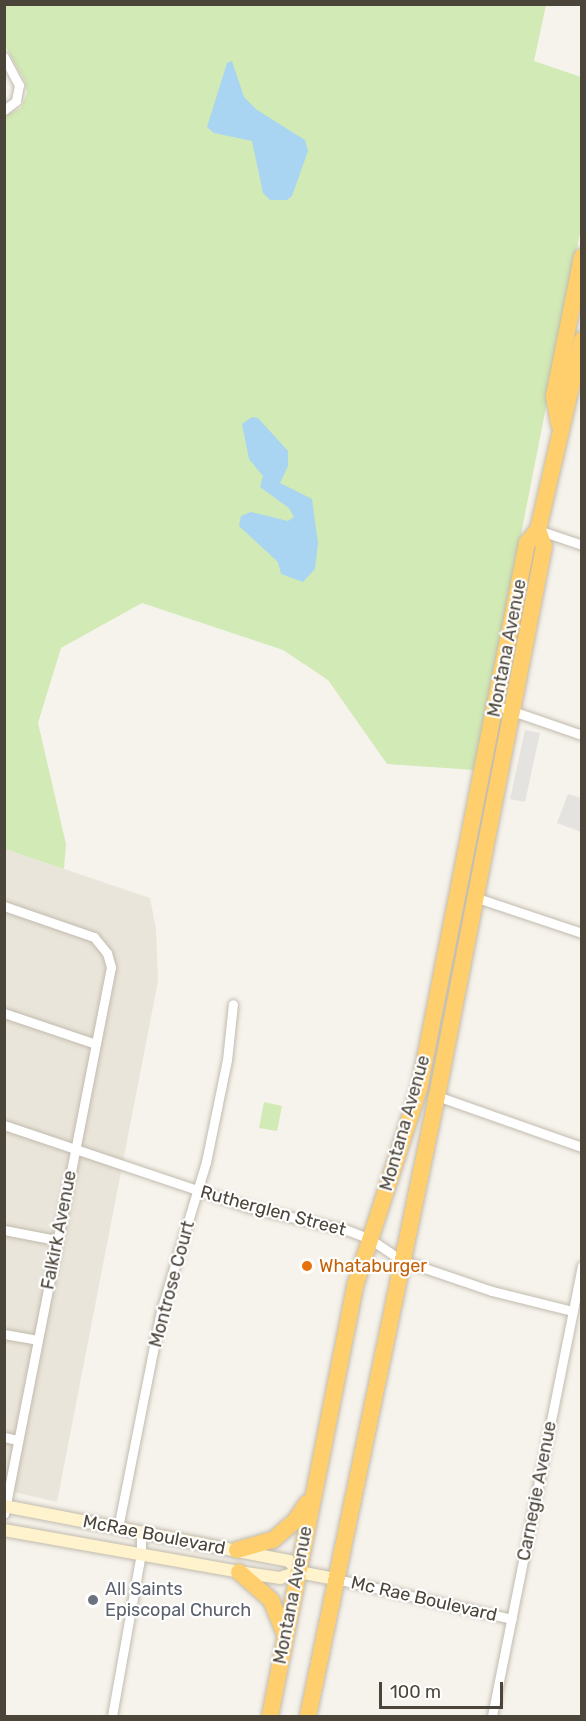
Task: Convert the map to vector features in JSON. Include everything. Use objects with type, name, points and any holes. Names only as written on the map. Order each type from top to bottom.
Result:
[{"type":"highway","name":"Montana Avenue","points":[[559,420],[554,396],[582,257]]},
{"type":"highway","points":[[559,420],[579,323],[582,297]]},
{"type":"highway","name":"Montana Avenue","points":[[270,1716],[299,1572],[311,1494],[354,1291],[418,1089],[527,543],[538,530],[559,420],[582,340]]},
{"type":"highway","name":"Montana Avenue","points":[[308,1716],[401,1260],[437,1096],[544,546],[538,530]]},
{"type":"highway","points":[[237,1550],[263,1546],[284,1533],[311,1494]]},
{"type":"highway","points":[[240,1572],[271,1600],[286,1636]]},
{"type":"main road","name":"McRae Boulevard","points":[[5,1509],[289,1561],[299,1572]]},
{"type":"main road","name":"McRae Boulevard","points":[[4,1530],[280,1578],[299,1572],[336,1579]]},
{"type":"street","points":[[4,57],[19,85],[16,100],[4,110]]},
{"type":"street","points":[[538,530],[582,545]]},
{"type":"street","points":[[495,705],[582,735]]},
{"type":"street","points":[[474,897],[582,933]]},
{"type":"street","name":"Falkirk Avenue","points":[[4,906],[86,934],[104,948],[111,967],[5,1509]]},
{"type":"street","name":"Montrose Court","points":[[118,1528],[161,1311],[199,1191],[227,1060],[233,1004]]},
{"type":"street","points":[[4,1013],[96,1044]]},
{"type":"street","points":[[437,1096],[582,1147]]},
{"type":"street","name":"Rutherglen Street","points":[[4,1125],[248,1207],[324,1222],[370,1239],[401,1260],[492,1291],[573,1311]]},
{"type":"street","points":[[4,1230],[56,1240]]},
{"type":"street","name":"Carnegie Avenue","points":[[492,1716],[582,1266]]},
{"type":"street","points":[[4,1334],[37,1340]]},
{"type":"street","points":[[4,1437],[17,1440]]},
{"type":"street","points":[[112,1716],[141,1554],[141,1534]]},
{"type":"street","name":"Mc Rae Boulevard","points":[[336,1579],[512,1619]]},
{"type":"shaded area","points":[[525,730],[540,733],[525,802],[510,799]]},
{"type":"shaded area","points":[[568,794],[581,798],[581,832],[557,823]]},
{"type":"shaded area","points":[[5,849],[150,898],[156,929],[158,981],[57,1502],[5,1490]]},
{"type":"green space","points":[[5,5],[546,5],[534,61],[581,77],[581,228],[475,770],[387,764],[328,680],[283,650],[142,603],[61,648],[38,723],[66,844],[64,869],[5,849],[4,116],[21,108],[27,93],[25,81],[5,46]]},
{"type":"green space","points":[[264,1102],[282,1106],[277,1131],[259,1128]]},
{"type":"water","points":[[232,61],[244,97],[257,110],[305,140],[308,151],[292,196],[287,200],[270,200],[263,193],[252,141],[214,133],[207,127],[227,63]]},
{"type":"water","points":[[252,417],[258,418],[288,451],[288,466],[280,483],[312,499],[318,543],[315,569],[303,582],[281,574],[278,562],[239,526],[241,516],[251,512],[288,521],[294,517],[289,508],[260,487],[263,476],[249,459],[242,424]]},
{"type":"place","name":"Whataburger","points":[[307,1266]]},
{"type":"place","name":"All Saints Episcopal Church","points":[[93,1600]]}]
